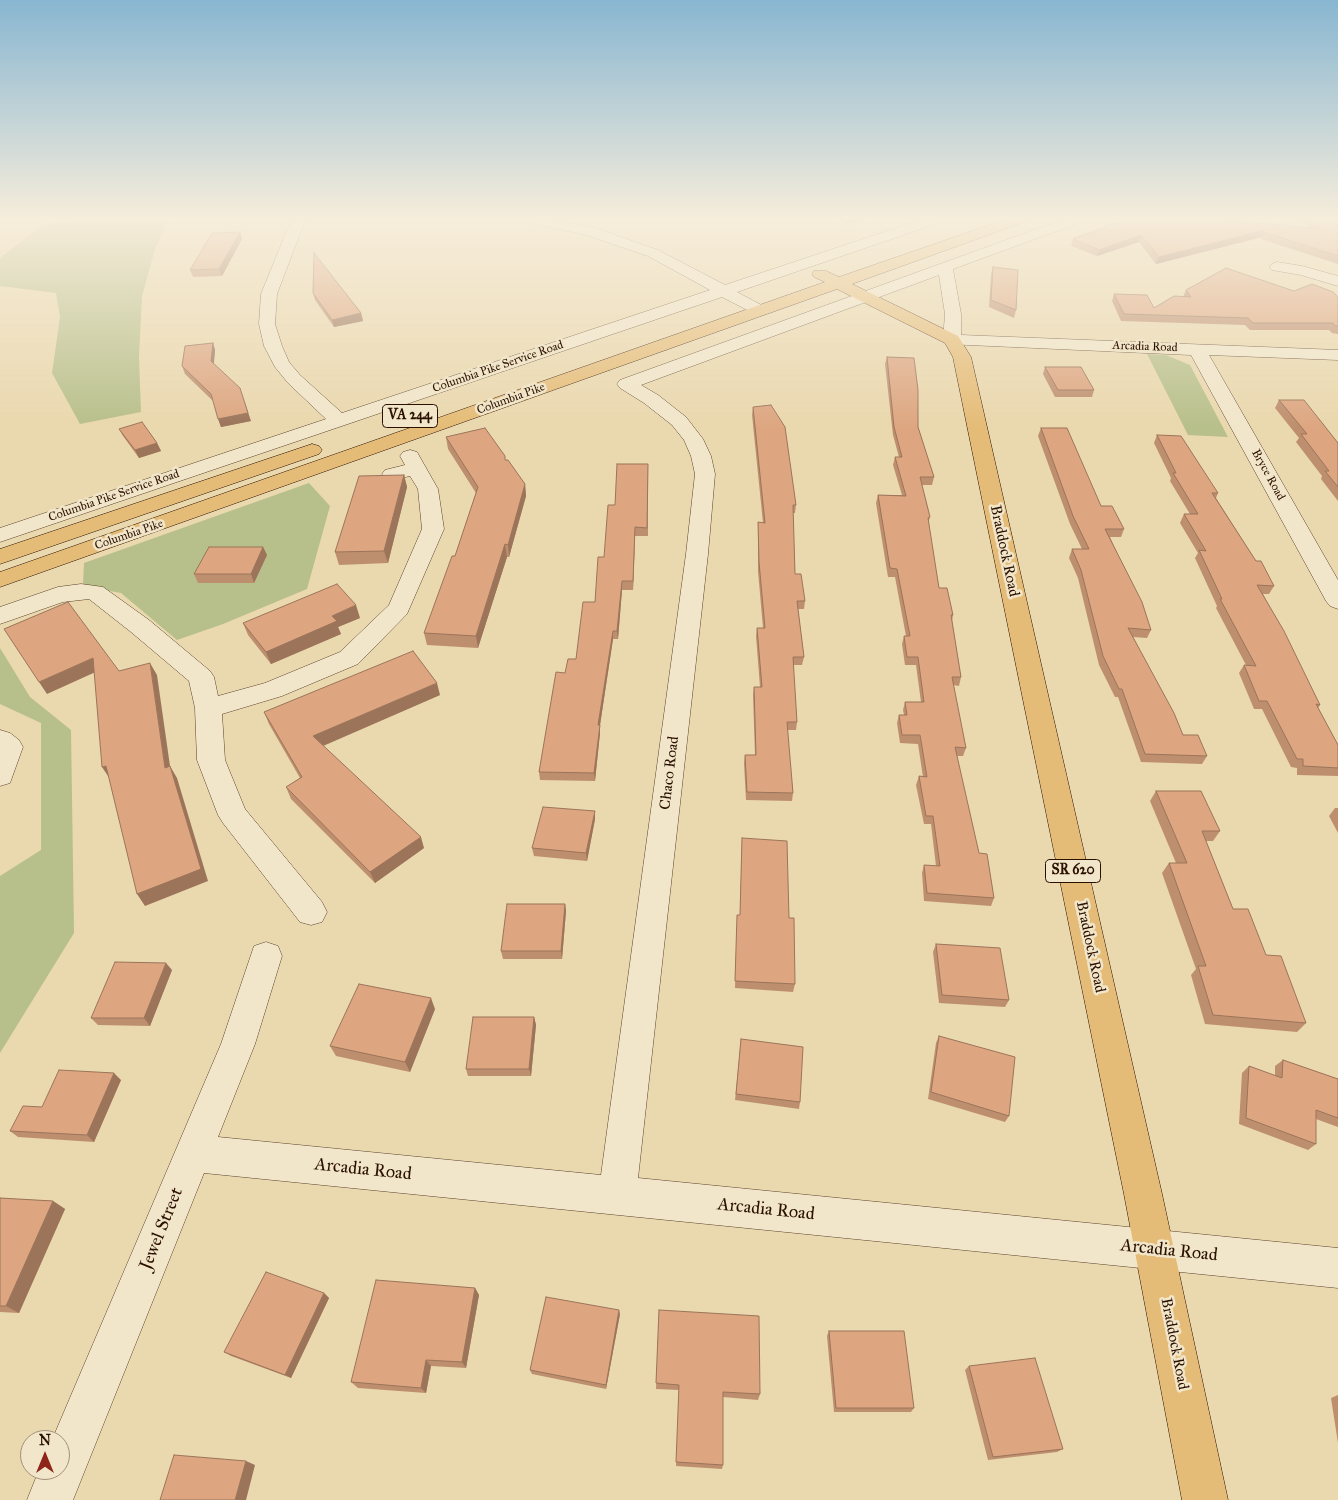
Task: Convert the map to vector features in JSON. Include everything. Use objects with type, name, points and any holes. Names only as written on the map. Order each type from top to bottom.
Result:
[{"type":"main road","name":"Columbia Pike","points":[[0,580],[801,288]]},
{"type":"main road","points":[[850,288],[952,340]]},
{"type":"main road","name":"Columbia Pike","points":[[367,431],[751,306]]},
{"type":"main road","name":"Braddock Road","points":[[952,340],[962,356],[1155,1249],[1205,1500]]},
{"type":"main road","name":"Columbia Pike","points":[[0,557],[329,444]]},
{"type":"street","points":[[271,288],[267,307],[267,324],[273,346],[281,363],[294,379],[338,420]]},
{"type":"street","points":[[720,288],[751,306]]},
{"type":"street","name":"Columbia Pike Service Road","points":[[0,535],[730,288]]},
{"type":"street","points":[[866,296],[888,288]]},
{"type":"street","name":"Braddock Road","points":[[949,288],[953,314],[952,340]]},
{"type":"street","name":"Chaco Road","points":[[617,1196],[697,554],[705,474],[701,456],[692,439],[679,422],[651,398],[626,384],[866,296]]},
{"type":"street","name":"Arcadia Road","points":[[952,340],[1338,354]]},
{"type":"street","name":"Bryce Road","points":[[1197,348],[1338,601]]},
{"type":"street","points":[[208,708],[273,690],[349,658],[399,609],[433,529],[428,489],[413,462],[392,474]]},
{"type":"street","points":[[0,616],[58,595],[81,591],[95,592],[140,626],[201,677],[208,708],[211,760],[233,816],[311,912]]},
{"type":"street","points":[[0,740],[9,746],[0,775]]},
{"type":"street","name":"Jewel Street","points":[[50,1500],[238,1044],[266,956]]},
{"type":"street","name":"Arcadia Road","points":[[193,1154],[1338,1268]]},
{"type":"green space","points":[[16,288],[144,288],[142,296],[139,357],[141,412],[80,424],[52,373],[60,317],[56,293]]},
{"type":"green space","points":[[1147,354],[1166,355],[1190,365],[1228,437],[1188,435]]},
{"type":"green space","points":[[309,483],[330,506],[307,589],[223,624],[177,640],[121,593],[83,586],[84,563]]},
{"type":"green space","points":[[0,648],[30,697],[71,730],[74,933],[0,1053],[0,876],[41,850],[41,723],[0,704]]},
{"type":"building","points":[[313,288],[341,288],[361,313],[332,320],[313,293]]},
{"type":"building","points":[[992,288],[1017,288],[1016,310],[991,300]]},
{"type":"building","points":[[1190,288],[1285,288],[1294,291],[1302,288],[1322,288],[1333,292],[1338,297],[1338,326],[1335,326],[1333,323],[1253,323],[1248,318],[1124,314],[1114,294],[1147,295],[1154,308],[1174,296],[1191,297],[1186,290]]},
{"type":"building","points":[[213,343],[211,361],[240,388],[248,413],[218,419],[211,394],[182,366],[185,346]]},
{"type":"building","points":[[887,357],[914,358],[918,390],[918,427],[934,477],[920,477],[930,517],[928,518],[939,588],[947,588],[953,615],[951,615],[961,677],[952,677],[966,748],[955,747],[979,853],[987,854],[994,898],[927,893],[924,865],[940,866],[933,816],[926,816],[919,776],[927,777],[920,735],[902,735],[899,715],[907,715],[905,702],[924,702],[918,657],[907,657],[904,636],[910,636],[897,569],[890,568],[878,495],[906,496],[895,457],[902,457],[894,427]]},
{"type":"building","points":[[1045,367],[1081,367],[1094,390],[1058,390]]},
{"type":"building","points":[[1279,400],[1304,400],[1338,443],[1338,487],[1325,471],[1329,471],[1301,434],[1307,434]]},
{"type":"building","points":[[771,405],[785,427],[796,505],[793,505],[795,574],[801,574],[805,601],[797,601],[804,657],[793,657],[797,722],[787,722],[793,793],[747,792],[745,755],[756,755],[754,687],[762,687],[757,628],[765,628],[759,562],[758,522],[765,523],[753,407]]},
{"type":"building","points":[[142,422],[157,443],[135,450],[119,429]]},
{"type":"building","points":[[485,428],[505,456],[505,460],[508,460],[525,484],[508,545],[505,544],[476,636],[424,633],[452,556],[455,556],[478,487],[446,437]]},
{"type":"building","points":[[1041,428],[1067,428],[1101,506],[1112,506],[1124,529],[1105,529],[1142,602],[1151,630],[1128,628],[1174,713],[1183,735],[1198,735],[1207,756],[1145,754],[1122,689],[1119,689],[1103,656],[1081,570],[1072,549],[1089,549],[1073,516]]},
{"type":"building","points":[[1157,435],[1181,436],[1218,493],[1212,493],[1256,561],[1261,561],[1274,586],[1257,585],[1284,631],[1320,705],[1316,704],[1338,745],[1338,768],[1303,766],[1303,759],[1297,759],[1267,701],[1259,701],[1244,665],[1256,666],[1220,599],[1222,599],[1199,550],[1206,551],[1184,514],[1198,514],[1173,473],[1176,473]]},
{"type":"building","points":[[617,464],[648,464],[647,528],[635,527],[633,581],[622,581],[617,631],[613,631],[598,725],[600,725],[594,773],[539,772],[556,672],[565,673],[568,659],[576,659],[583,602],[595,602],[598,557],[604,557],[608,505],[615,505]]},
{"type":"building","points":[[404,475],[384,551],[335,552],[359,476]]},
{"type":"building","points":[[209,547],[263,547],[251,574],[194,574]]},
{"type":"building","points":[[337,584],[356,605],[332,616],[337,621],[266,652],[243,623]]},
{"type":"building","points":[[68,602],[119,671],[150,663],[165,768],[170,766],[201,869],[137,894],[106,766],[102,767],[93,658],[39,682],[4,629]]},
{"type":"building","points":[[413,651],[437,683],[313,736],[421,837],[370,872],[286,787],[302,777],[264,712]]},
{"type":"building","points":[[1156,791],[1201,791],[1220,831],[1202,831],[1233,909],[1248,909],[1266,955],[1281,956],[1306,1023],[1213,1015],[1198,966],[1206,966],[1169,863],[1187,863]]},
{"type":"building","points":[[543,807],[595,811],[586,853],[532,848]]},
{"type":"building","points":[[742,838],[787,841],[789,918],[794,918],[795,984],[735,981],[737,915],[740,915]]},
{"type":"building","points":[[507,904],[565,904],[561,951],[501,951]]},
{"type":"building","points":[[936,944],[1000,948],[1009,1000],[942,995]]},
{"type":"building","points":[[115,962],[166,963],[144,1018],[91,1018]]},
{"type":"building","points":[[359,984],[431,998],[405,1062],[330,1046]]},
{"type":"building","points":[[473,1017],[534,1017],[529,1069],[466,1069]]},
{"type":"building","points":[[939,1036],[1015,1057],[1009,1116],[931,1092]]},
{"type":"building","points":[[741,1039],[803,1047],[800,1102],[736,1094]]},
{"type":"building","points":[[1283,1060],[1338,1079],[1338,1118],[1316,1110],[1316,1144],[1246,1118],[1249,1066],[1282,1078]]},
{"type":"building","points":[[59,1070],[114,1073],[87,1135],[10,1131],[23,1106],[42,1107]]},
{"type":"building","points":[[0,1198],[53,1201],[6,1306],[0,1306]]},
{"type":"building","points":[[266,1272],[324,1293],[285,1375],[224,1352]]},
{"type":"building","points":[[376,1280],[475,1288],[462,1362],[426,1360],[421,1388],[351,1382]]},
{"type":"building","points":[[546,1297],[619,1310],[606,1385],[530,1370]]},
{"type":"building","points":[[659,1310],[759,1316],[760,1394],[723,1392],[723,1465],[676,1462],[679,1385],[656,1383]]},
{"type":"building","points":[[829,1331],[904,1331],[914,1408],[836,1408]]},
{"type":"building","points":[[1035,1358],[1063,1449],[993,1457],[969,1366]]},
{"type":"building","points":[[174,1455],[246,1461],[235,1500],[160,1500]]}]
